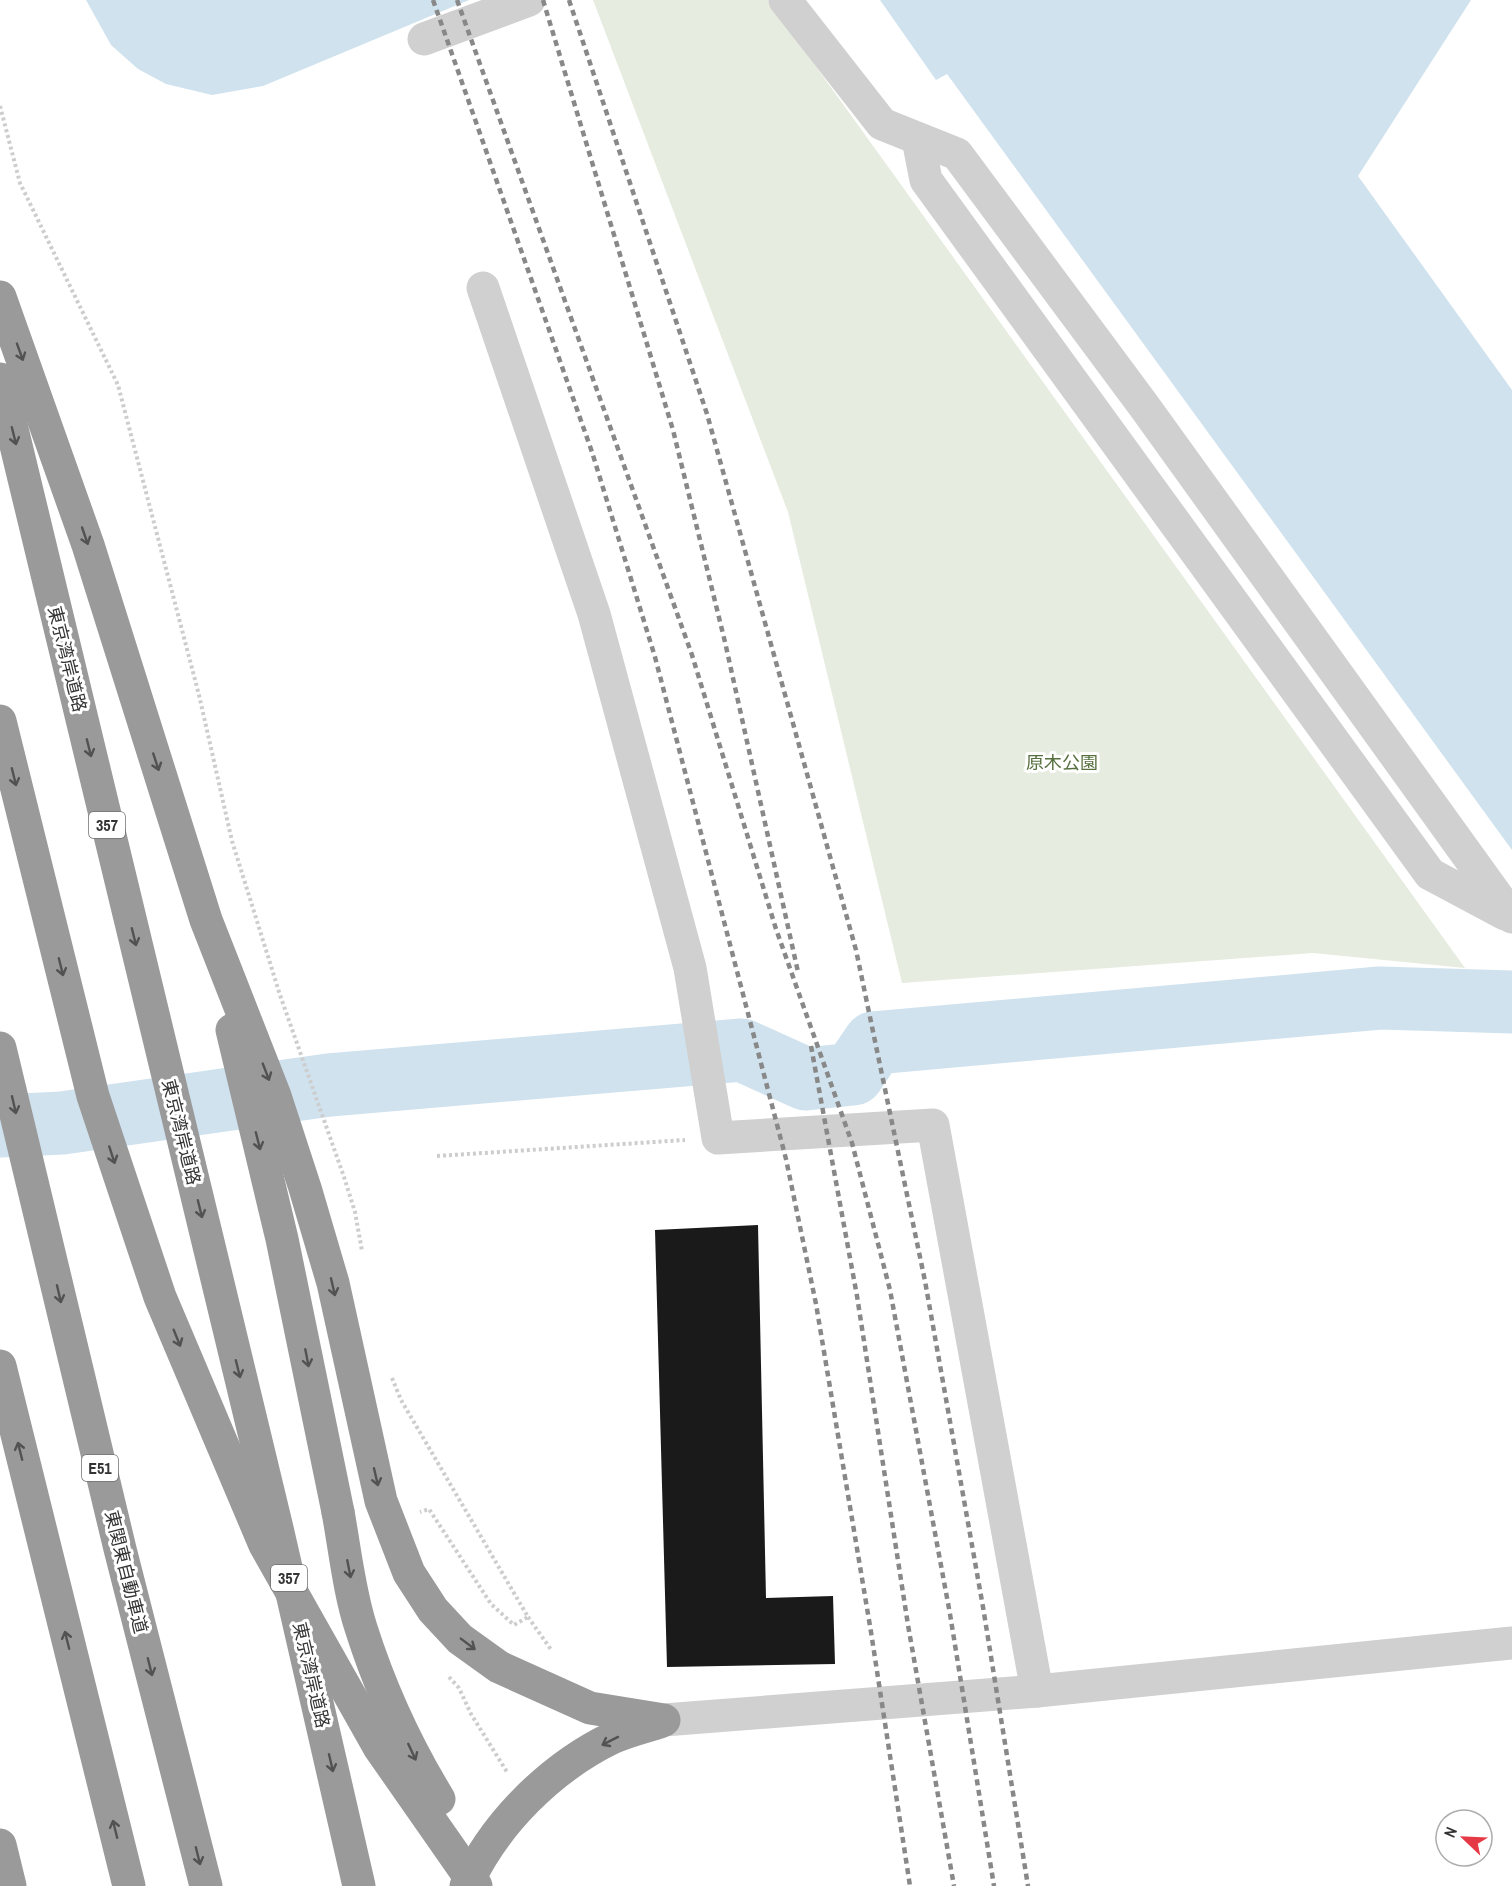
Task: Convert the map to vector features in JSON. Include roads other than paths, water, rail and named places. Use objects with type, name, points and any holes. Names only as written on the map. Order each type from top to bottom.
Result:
[{"type":"highway","points":[[0,297],[88,545],[206,920],[275,1096],[318,1230],[381,1501],[410,1573],[433,1610],[460,1638],[499,1667],[590,1708],[664,1720]]},
{"type":"highway","name":"東京湾岸道路","points":[[0,379],[278,1528],[359,1886]]},
{"type":"highway","points":[[0,721],[93,1096],[160,1298],[265,1545],[379,1748],[476,1886]]},
{"type":"highway","points":[[206,920],[282,1239],[360,1626],[386,1698],[417,1763],[451,1818],[498,1886]]},
{"type":"highway","name":"東関東自動車道","points":[[0,1048],[117,1537],[206,1886]]},
{"type":"highway","points":[[0,1366],[129,1886]]},
{"type":"highway","points":[[466,1886],[500,1828],[551,1778],[612,1738],[664,1720]]},
{"type":"highway","points":[[0,1845],[10,1886]]},
{"type":"street","points":[[424,39],[529,0]]},
{"type":"street","points":[[785,0],[882,124],[957,154],[1144,406],[1512,917]]},
{"type":"street","points":[[918,138],[926,180],[1430,874],[1512,917]]},
{"type":"street","points":[[483,288],[594,614],[690,968],[718,1138],[933,1125],[1038,1691]]},
{"type":"street","points":[[664,1720],[1038,1691],[1512,1643]]},
{"type":"water","points":[[86,0],[469,0],[263,86],[212,95],[166,84],[138,69],[111,45]]},
{"type":"water","points":[[880,0],[1471,0],[1358,176],[1512,390],[1512,850],[947,74],[936,80]]},
{"type":"waterway","points":[[0,1126],[62,1123],[329,1085],[742,1050],[806,1079],[853,1074],[874,1043],[1380,998],[1512,1002]]},
{"type":"railway","points":[[433,0],[592,452],[655,657],[786,1159],[816,1304],[871,1632],[910,1886]]},
{"type":"railway","points":[[457,0],[692,655],[776,929],[852,1143],[890,1290],[950,1614],[994,1886]]},
{"type":"railway","points":[[543,0],[673,430],[725,642],[798,972]]},
{"type":"railway","points":[[569,0],[707,414],[856,950],[925,1281],[983,1607],[1028,1886]]},
{"type":"railway","points":[[811,1046],[857,1296],[908,1625],[954,1886]]},
{"type":"park label","name":"原木公園","points":[[1062,763]]}]
